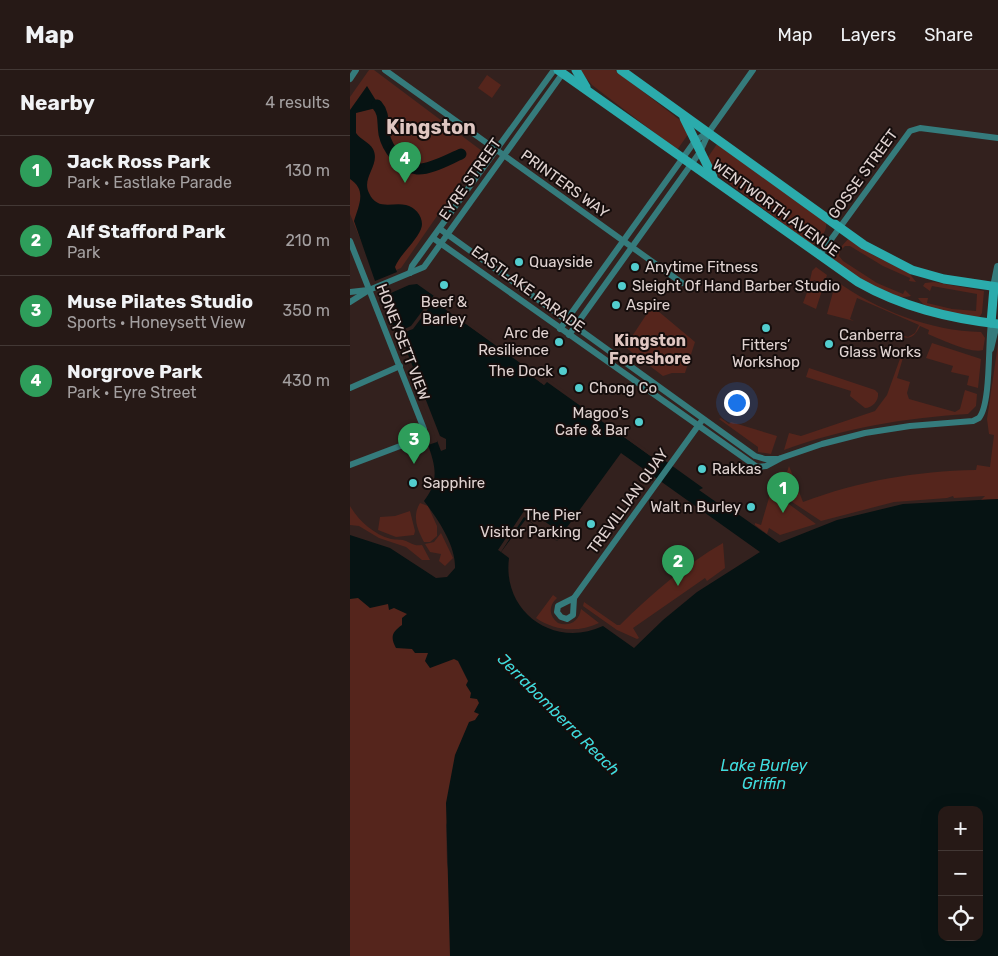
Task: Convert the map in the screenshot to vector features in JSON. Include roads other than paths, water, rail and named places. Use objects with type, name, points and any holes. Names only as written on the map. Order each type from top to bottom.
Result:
[{"type":"main road","points":[[576,70],[589,92]]},
{"type":"main road","name":"WENTWORTH AVENUE","points":[[621,70],[864,245],[912,270],[944,279],[996,287]]},
{"type":"main road","name":"WENTWORTH AVENUE","points":[[560,71],[858,282],[892,300],[931,313],[996,323]]},
{"type":"main road","points":[[678,110],[688,124],[715,182]]},
{"type":"main road","points":[[996,287],[996,323]]},
{"type":"street","points":[[350,79],[356,70]]},
{"type":"street","name":"PRINTERS WAY","points":[[385,70],[682,283]]},
{"type":"street","points":[[560,329],[666,182],[687,161],[700,152],[709,132],[752,70]]},
{"type":"street","name":"EYRE STREET","points":[[410,273],[412,266],[540,89],[560,71]]},
{"type":"street","name":"EYRE STREET","points":[[350,302],[369,290],[424,268],[548,94],[560,71]]},
{"type":"street","points":[[540,89],[548,94]]},
{"type":"street","name":"GOSSE STREET","points":[[819,256],[910,131],[920,128],[998,138]]},
{"type":"street","points":[[569,335],[674,188],[695,141],[709,132]]},
{"type":"street","points":[[666,182],[674,188]]},
{"type":"street","name":"EASTLAKE PARADE","points":[[440,229],[447,236],[756,456]]},
{"type":"street","name":"EASTLAKE PARADE","points":[[433,238],[754,466]]},
{"type":"street","name":"HONEYSETT VIEW","points":[[350,241],[424,428],[423,433],[416,440],[350,465]]},
{"type":"street","points":[[996,287],[998,267]]},
{"type":"street","name":"EYRE STREET","points":[[350,292],[369,290]]},
{"type":"street","points":[[991,350],[996,340],[996,323]]},
{"type":"street","points":[[754,466],[763,467],[781,458],[822,444],[876,431],[978,419],[984,410],[996,323]]},
{"type":"street","points":[[350,388],[400,366]]},
{"type":"street","name":"TREVILLIAN QUAY","points":[[574,598],[702,418]]},
{"type":"street","points":[[756,456],[768,460],[781,458]]},
{"type":"street","points":[[754,466],[758,463],[756,456]]},
{"type":"water","points":[[367,86],[380,107],[356,113],[356,133],[373,149],[375,155],[367,182],[369,193],[372,199],[381,204],[410,206],[419,214],[422,221],[421,229],[395,267],[397,272],[375,281],[354,221],[360,193],[355,183],[350,179],[350,110]]},
{"type":"water","name":"Lake Burley Griffin","points":[[417,284],[434,296],[432,299],[434,301],[524,365],[521,368],[544,385],[547,381],[656,460],[660,458],[664,460],[703,488],[699,490],[726,509],[728,507],[779,543],[837,520],[903,504],[998,499],[998,956],[450,956],[446,803],[455,755],[469,722],[475,720],[479,714],[474,712],[479,703],[477,699],[470,698],[471,693],[466,685],[468,681],[458,661],[454,659],[430,668],[425,661],[428,653],[415,653],[412,649],[396,648],[393,635],[402,625],[402,618],[407,614],[394,608],[389,610],[388,604],[370,608],[358,598],[350,599],[350,535],[390,548],[436,578],[447,577],[455,568],[449,541],[424,501],[432,487],[435,474],[428,445],[437,442],[437,438],[382,297],[409,285]],"holes":[[[621,453],[760,552],[697,592],[663,620],[634,648],[603,626],[585,632],[567,633],[550,629],[535,621],[523,609],[514,595],[509,577],[509,558],[501,552],[526,519],[557,541]]]},
{"type":"waterway","points":[[377,105],[382,115],[384,134],[388,145],[400,161],[411,168],[428,168],[461,154]]},
{"type":"place","name":"Norgrove Park","points":[[405,183]]},
{"type":"place","name":"Quayside","points":[[519,262]]},
{"type":"place","name":"Anytime Fitness","points":[[635,267]]},
{"type":"place","name":"Beef & Barley","points":[[444,285]]},
{"type":"place","name":"Sleight Of Hand Barber Studio","points":[[622,286]]},
{"type":"place","name":"Aspire","points":[[616,305]]},
{"type":"place","name":"Fitters’ Workshop","points":[[766,328]]},
{"type":"place","name":"Arc de Resilience","points":[[559,342]]},
{"type":"place","name":"Canberra Glass Works","points":[[829,344]]},
{"type":"place","name":"The Dock","points":[[563,371]]},
{"type":"place","name":"Chong Co","points":[[579,388]]},
{"type":"place","name":"Magoo's Cafe & Bar","points":[[639,422]]},
{"type":"place","name":"Muse Pilates Studio","points":[[414,464]]},
{"type":"place","name":"Rakkas","points":[[702,469]]},
{"type":"place","name":"Sapphire","points":[[413,483]]},
{"type":"place","name":"Walt n Burley","points":[[751,507]]},
{"type":"place","name":"Jack Ross Park","points":[[783,513]]},
{"type":"place","name":"The Pier Visitor Parking","points":[[591,524]]},
{"type":"place","name":"Alf Stafford Park","points":[[678,586]]},
{"type":"district","name":"Kingston","points":[[431,127]]},
{"type":"district","name":"Kingston Foreshore","points":[[650,349]]},
{"type":"water label","name":"Jerrabomberra Reach","points":[[559,714]]}]
